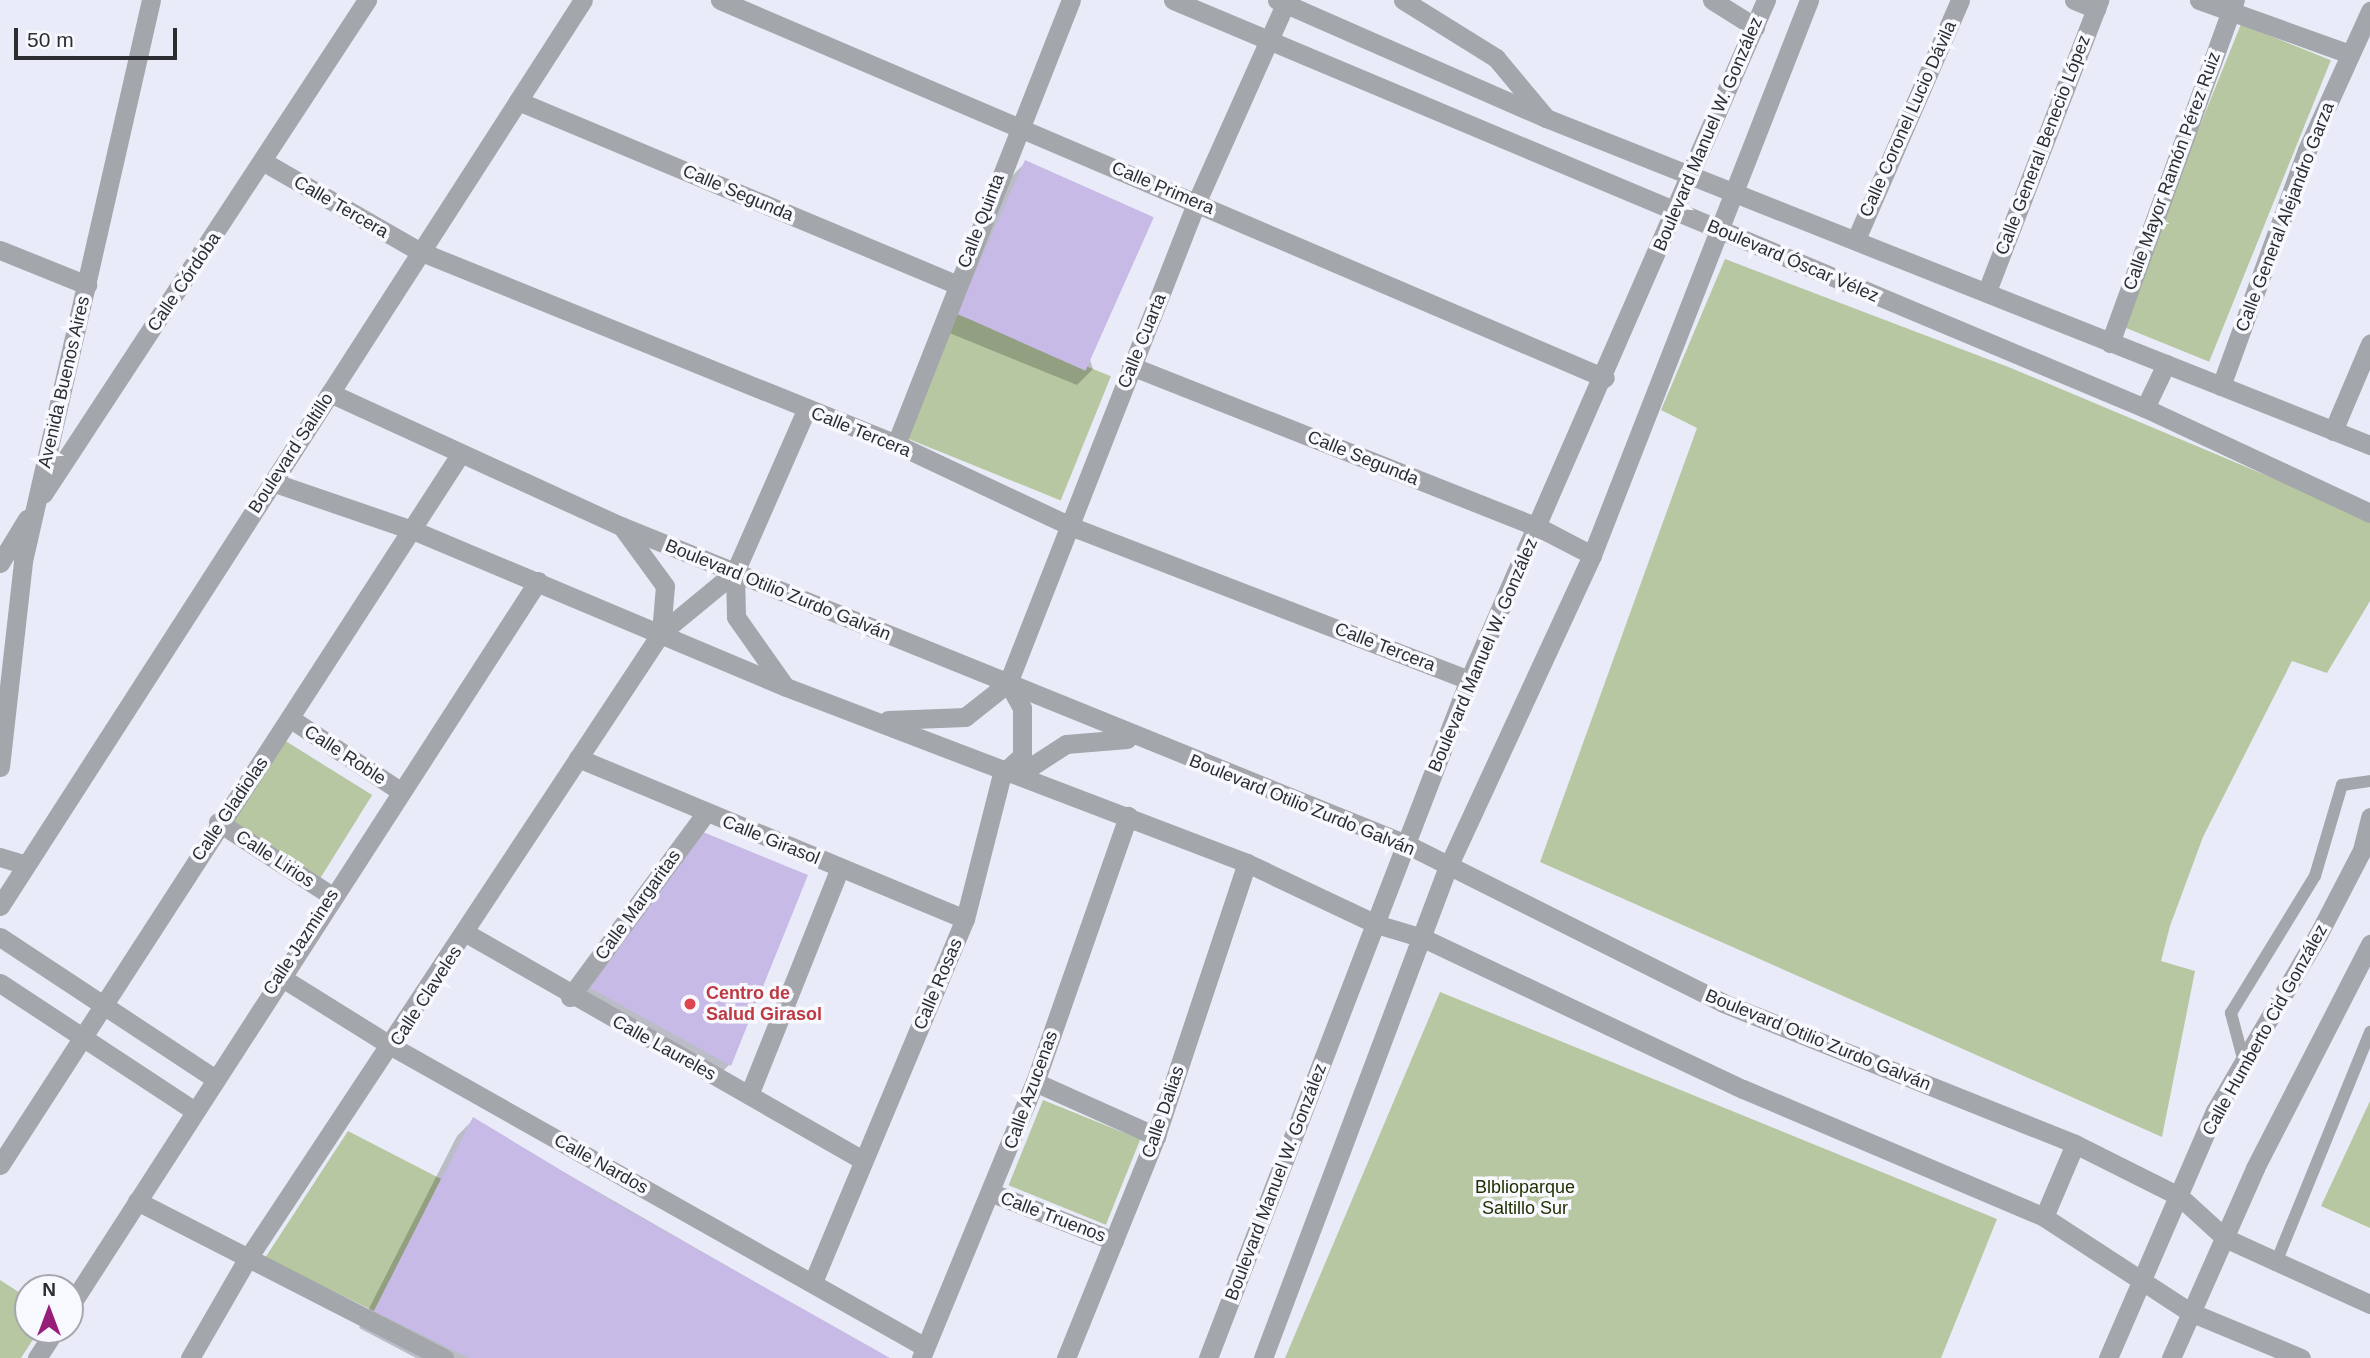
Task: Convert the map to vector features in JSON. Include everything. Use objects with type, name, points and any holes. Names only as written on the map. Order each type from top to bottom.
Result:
[{"type":"street","name":"Avenida Buenos Aires","points":[[0,767],[35,505],[151,0]]},
{"type":"street","points":[[147,20],[161,0]]},
{"type":"street","name":"Calle Córdoba","points":[[0,563],[35,505],[264,162],[367,0]]},
{"type":"street","name":"Boulevard Saltillo","points":[[0,906],[583,0]]},
{"type":"street","name":"Calle Primera","points":[[720,0],[1197,201],[1605,378]]},
{"type":"street","name":"Calle Quinta","points":[[896,444],[1017,127],[1072,0]]},
{"type":"street","name":"Boulevard Óscar Vélez","points":[[1173,0],[1674,213],[2145,408],[2370,513]]},
{"type":"street","points":[[1403,0],[1496,58],[1545,118]]},
{"type":"street","points":[[1712,0],[1755,27]]},
{"type":"street","name":"Boulevard Manuel W. González","points":[[1208,1358],[1469,680],[1605,378],[1766,0]]},
{"type":"street","points":[[1263,1358],[1447,869],[1592,555],[1715,228],[1809,0]]},
{"type":"street","name":"Calle Coronel Lucio Dávila","points":[[1857,237],[1960,0]]},
{"type":"street","points":[[2074,0],[2097,4]]},
{"type":"street","points":[[2199,0],[2233,5],[2350,54]]},
{"type":"street","points":[[1283,1],[1545,118],[1857,237],[2110,343],[2370,445]]},
{"type":"street","name":"Calle Cuarta","points":[[1008,683],[1197,201],[1283,1]]},
{"type":"street","name":"Calle General Benecio López","points":[[1987,291],[2097,4]]},
{"type":"street","name":"Calle Mayor Ramón Pérez Ruiz","points":[[2110,343],[2233,5]]},
{"type":"street","name":"Calle General Alejandro Garza","points":[[2221,386],[2307,150],[2370,11]]},
{"type":"street","name":"Calle Segunda","points":[[519,101],[957,285]]},
{"type":"street","name":"Calle Tercera","points":[[264,162],[419,251],[806,410],[896,444],[1070,526],[1469,680]]},
{"type":"street","points":[[0,250],[87,285]]},
{"type":"street","points":[[2333,431],[2370,344]]},
{"type":"street","points":[[2145,408],[2166,364]]},
{"type":"street","name":"Calle Segunda","points":[[1131,366],[1538,527],[1592,555]]},
{"type":"street","name":"Boulevard Otilio Zurdo Galván","points":[[330,393],[621,526],[1008,683],[1136,739],[1406,844],[1447,869],[1723,1003],[2075,1144],[2179,1196],[2225,1238],[2275,1265],[2370,1304]]},
{"type":"street","points":[[786,688],[736,617],[735,572],[806,410]]},
{"type":"street","name":"Calle Gladiolas","points":[[0,1165],[103,1008],[218,822],[291,719],[415,531],[461,453]]},
{"type":"street","points":[[272,482],[415,531],[662,633],[786,688],[866,717],[1002,774],[1128,816],[1247,863],[1376,924],[1423,938],[1743,1088],[2044,1217],[2141,1275],[2190,1312],[2301,1358]]},
{"type":"street","points":[[621,526],[665,586],[662,633]]},
{"type":"street","points":[[662,633],[735,572]]},
{"type":"street","name":"Calle Jazmines","points":[[84,1285],[279,976],[538,582]]},
{"type":"street","name":"Calle Claveles","points":[[190,1358],[246,1261],[393,1047],[578,758],[662,633]]},
{"type":"street","points":[[866,717],[923,723],[965,717],[1008,683]]},
{"type":"street","name":"Calle Rosas","points":[[813,1283],[965,919],[1002,774],[1022,755],[1023,708],[1008,683]]},
{"type":"street","name":"Calle Roble","points":[[291,719],[400,791]]},
{"type":"street","points":[[1002,774],[1032,766],[1066,744],[1136,739]]},
{"type":"street","name":"Calle Girasol","points":[[578,758],[705,814],[965,919]]},
{"type":"street","name":"Calle Margaritas","points":[[570,997],[705,814]]},
{"type":"street","name":"Calle Azucenas","points":[[923,1353],[992,1194],[1035,1082],[1128,816]]},
{"type":"street","name":"Calle Humberto Cid González","points":[[2108,1358],[2141,1275],[2179,1196],[2215,1111],[2362,850],[2370,817]]},
{"type":"street","name":"Calle Lirios","points":[[218,822],[332,896]]},
{"type":"street","points":[[0,857],[26,865]]},
{"type":"street","name":"Calle Dalias","points":[[1066,1358],[1156,1136],[1247,863]]},
{"type":"street","points":[[749,1095],[840,869]]},
{"type":"street","name":"Calle Laureles","points":[[466,933],[570,997],[863,1160]]},
{"type":"street","points":[[0,936],[103,1008],[214,1078]]},
{"type":"street","points":[[2171,1358],[2225,1238],[2370,944]]},
{"type":"street","name":"Calle Nardos","points":[[279,976],[393,1047],[813,1283],[923,1353]]},
{"type":"street","points":[[0,983],[193,1110]]},
{"type":"street","points":[[1035,1082],[1156,1136]]},
{"type":"street","points":[[2044,1217],[2075,1144]]},
{"type":"street","name":"Calle Truenos","points":[[992,1194],[1114,1241]]},
{"type":"street","points":[[137,1201],[246,1261],[444,1358]]},
{"type":"lane","points":[[2244,1062],[2231,1013],[2315,876],[2342,785],[2370,780]]},
{"type":"lane","points":[[2275,1265],[2370,1032]]},
{"type":"green space","points":[[2241,24],[2331,60],[2209,362],[2119,325]]},
{"type":"green space","points":[[1725,259],[2011,368],[2370,519],[2370,601],[2327,673],[2292,661],[2203,837],[2170,926],[2161,961],[2195,971],[2162,1137],[1540,862],[1697,428],[1661,410]]},
{"type":"green space","points":[[957,314],[1111,376],[1061,500],[907,438]]},
{"type":"green space","points":[[284,740],[372,795],[320,878],[232,823]]},
{"type":"green space","name":"Blblioparque Saltillo Sur","points":[[1440,992],[1997,1219],[1941,1358],[1285,1358]]},
{"type":"green space","points":[[1043,1100],[1140,1139],[1106,1225],[1009,1185]]},
{"type":"green space","points":[[2370,1101],[2370,1228],[2321,1206]]},
{"type":"green space","points":[[348,1131],[441,1179],[374,1311],[265,1258]]},
{"type":"green space","points":[[0,1280],[14,1289],[14,1344],[30,1344],[21,1358],[0,1358]]},
{"type":"building","points":[[1025,160],[1154,217],[1085,371],[957,313]]},
{"type":"building","points":[[703,832],[808,875],[731,1066],[590,988]]},
{"type":"building","points":[[473,1117],[617,1204],[890,1358],[469,1358],[374,1311]]},
{"type":"place","name":"Centro de Salud Girasol","points":[[690,1004]]}]
